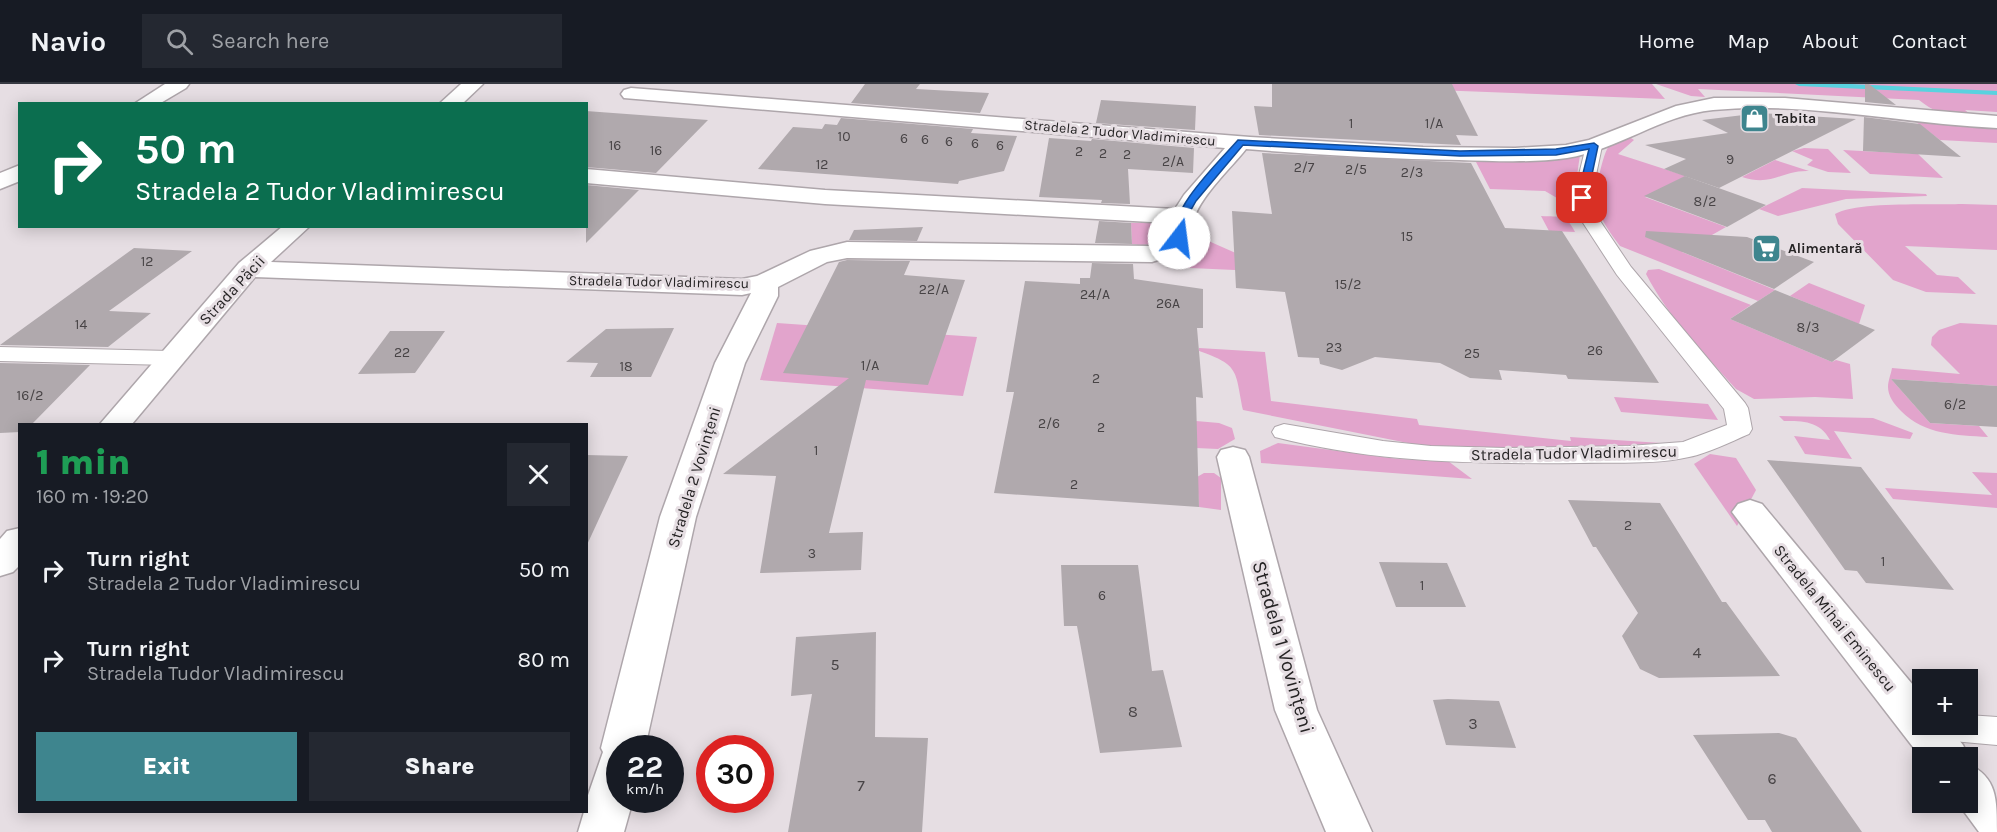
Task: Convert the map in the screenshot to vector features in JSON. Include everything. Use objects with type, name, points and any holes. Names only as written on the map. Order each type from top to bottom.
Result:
[{"type":"street","points":[[148,102],[179,84]]},
{"type":"street","points":[[451,102],[473,84]]},
{"type":"street","name":"Stradela 2 Tudor Vladimirescu","points":[[631,94],[1241,142],[1460,154],[1556,152],[1594,146],[1683,109],[1711,104],[1745,103],[1857,109],[1997,122]]},
{"type":"street","name":"Stradela Tudor Vladimirescu","points":[[248,269],[742,287],[764,283],[819,256],[847,250],[1152,254],[1175,245],[1179,238],[1182,217],[1207,180],[1241,142]]},
{"type":"street","points":[[0,182],[18,172]]},
{"type":"street","points":[[588,176],[848,199],[1182,217]]},
{"type":"street","name":"Strada Păcii","points":[[117,423],[248,269],[296,228]]},
{"type":"street","name":"Stradela 2 Vovințeni","points":[[626,735],[678,517],[730,363],[765,296],[764,283]]},
{"type":"street","name":"Stradela 1 Vovințeni","points":[[1233,457],[1296,710],[1348,832]]},
{"type":"street","name":"Stradela Mihai Eminescu","points":[[1750,512],[1912,715]]},
{"type":"street","points":[[0,563],[18,542]]},
{"type":"street","name":"Stradela Mihai Eminescu","points":[[1928,735],[1938,747]]},
{"type":"street","points":[[1978,795],[1997,819]]},
{"type":"street","points":[[601,832],[606,813]]},
{"type":"lane","name":"Stradela Tudor Vladimirescu","points":[[1284,432],[1383,449],[1431,454],[1505,456],[1629,454],[1687,450],[1740,429],[1736,408],[1624,271],[1583,209],[1582,198],[1594,146]]},
{"type":"lane","points":[[0,354],[170,358]]},
{"type":"lane","points":[[1978,729],[1997,731]]},
{"type":"shaded area","points":[[1382,84],[1652,84],[1665,99],[1383,88]]},
{"type":"shaded area","points":[[1656,84],[1997,84],[1997,112],[1965,110],[1970,114],[1949,115],[1931,109],[1919,100],[1698,89],[1705,97],[1691,96]]},
{"type":"shaded area","points":[[1916,122],[1997,127],[1997,143],[1940,140]]},
{"type":"shaded area","points":[[1631,138],[1634,140],[1618,154],[1686,176],[1645,197],[1726,227],[1682,252],[1775,290],[1758,301],[1620,246],[1602,219],[1597,207],[1596,196],[1602,164],[1609,146],[1616,141]]},
{"type":"shaded area","points":[[1804,148],[1828,149],[1851,173],[1828,172],[1807,165],[1813,160],[1792,151]]},
{"type":"shaded area","points":[[1843,150],[1918,154],[1943,178],[1870,174]]},
{"type":"shaded area","points":[[1580,156],[1573,187],[1569,192],[1557,198],[1545,191],[1490,189],[1476,162]]},
{"type":"shaded area","points":[[1775,160],[1809,171],[1799,171],[1762,180],[1742,177]]},
{"type":"shaded area","points":[[1802,188],[1926,194],[1927,196],[1846,199],[1778,216],[1759,209]]},
{"type":"shaded area","points":[[1877,205],[1997,205],[1997,250],[1905,246],[1937,275],[1958,277],[1976,294],[1926,292],[1893,280],[1838,224],[1835,214]]},
{"type":"shaded area","points":[[1541,216],[1566,219],[1575,232],[1549,231]]},
{"type":"shaded area","points":[[1131,223],[1150,223],[1165,232],[1166,237],[1149,244],[1132,244]]},
{"type":"shaded area","points":[[1193,239],[1204,239],[1256,262],[1257,271],[1168,267],[1169,257],[1187,248]]},
{"type":"shaded area","points":[[1659,269],[1751,305],[1730,319],[1832,362],[1836,360],[1850,364],[1853,399],[1815,397],[1754,399],[1736,389],[1687,334],[1655,290],[1646,274],[1648,270]]},
{"type":"shaded area","points":[[1809,283],[1865,305],[1859,324],[1790,296]]},
{"type":"shaded area","points":[[777,323],[977,337],[963,396],[760,380]]},
{"type":"shaded area","points":[[1960,323],[1997,325],[1997,386],[1891,379],[1930,423],[1979,426],[1988,437],[1942,432],[1920,425],[1901,411],[1889,394],[1888,385],[1892,368],[1960,374],[1931,345],[1932,337],[1939,330]]},
{"type":"shaded area","points":[[1199,348],[1265,352],[1271,401],[1417,419],[1419,425],[1571,441],[1570,437],[1661,443],[1576,449],[1423,446],[1243,410],[1239,386],[1233,371],[1222,361],[1199,351]]},
{"type":"shaded area","points":[[1614,397],[1708,404],[1718,420],[1621,412]]},
{"type":"shaded area","points":[[1779,416],[1873,418],[1913,433],[1910,439],[1834,431],[1852,459],[1805,454],[1794,436],[1830,440],[1821,429],[1810,423],[1784,421]]},
{"type":"shaded area","points":[[1196,421],[1219,423],[1232,428],[1235,439],[1218,449],[1196,448]]},
{"type":"shaded area","points":[[1278,443],[1398,459],[1448,461],[1472,479],[1261,463],[1260,451]]},
{"type":"shaded area","points":[[1710,454],[1736,458],[1756,490],[1737,526],[1694,464]]},
{"type":"shaded area","points":[[1972,472],[1997,473],[1997,508],[1893,499],[1885,488],[1992,495]]},
{"type":"shaded area","points":[[1204,473],[1214,473],[1221,478],[1221,510],[1199,507],[1197,477]]},
{"type":"building","points":[[865,84],[920,84],[916,89],[989,93],[980,113],[851,103]]},
{"type":"building","points":[[1272,84],[1452,84],[1478,136],[1456,135],[1461,145],[1259,135],[1254,106],[1272,107]]},
{"type":"building","points":[[1865,84],[1869,84],[1896,105],[1865,102]]},
{"type":"building","points":[[1101,100],[1196,106],[1195,130],[1096,123]]},
{"type":"building","points":[[588,111],[708,120],[656,173],[588,167]]},
{"type":"building","points":[[1760,113],[1856,119],[1719,188],[1664,169],[1686,159],[1645,145],[1728,133],[1702,120]]},
{"type":"building","points":[[1864,117],[1920,124],[1961,157],[1863,151]]},
{"type":"building","points":[[841,118],[973,129],[971,133],[1017,136],[1004,171],[959,181],[958,184],[758,169],[793,127],[822,129],[825,124],[837,125]]},
{"type":"building","points":[[1049,138],[1091,141],[1092,139],[1194,148],[1193,173],[1128,169],[1130,204],[1101,203],[1102,200],[1039,197]]},
{"type":"building","points":[[1262,153],[1471,163],[1505,228],[1562,231],[1659,383],[1568,379],[1566,375],[1499,370],[1502,380],[1470,378],[1440,363],[1375,357],[1342,370],[1320,364],[1319,358],[1298,357],[1285,292],[1236,288],[1232,211],[1272,214]]},
{"type":"building","points":[[1685,176],[1766,205],[1727,227],[1644,196]]},
{"type":"building","points":[[588,185],[639,190],[586,243]]},
{"type":"building","points":[[1099,221],[1131,223],[1132,244],[1095,243]]},
{"type":"building","points":[[923,227],[917,241],[849,240],[854,230]]},
{"type":"building","points":[[1646,231],[1747,237],[1814,262],[1774,289],[1645,237]]},
{"type":"building","points":[[134,248],[192,251],[109,311],[151,313],[108,347],[0,345]]},
{"type":"building","points":[[847,260],[910,261],[904,275],[965,280],[928,385],[866,380],[829,533],[863,532],[861,570],[760,573],[776,476],[723,474],[849,378],[783,373],[839,262]]},
{"type":"building","points":[[1092,263],[1133,264],[1134,279],[1203,289],[1203,328],[1197,328],[1203,398],[1196,397],[1199,507],[994,493],[1014,392],[1006,392],[1025,281],[1080,284],[1080,278],[1090,278]]},
{"type":"building","points":[[1775,290],[1875,330],[1832,362],[1730,319]]},
{"type":"building","points":[[674,328],[651,377],[590,377],[598,363],[566,362],[606,329]]},
{"type":"building","points":[[390,331],[445,331],[415,373],[358,374]]},
{"type":"building","points":[[0,363],[90,365],[33,423],[18,423],[18,432],[0,433]]},
{"type":"building","points":[[1891,379],[1997,386],[1997,427],[1930,423]]},
{"type":"building","points":[[588,455],[628,456],[588,543]]},
{"type":"building","points":[[1767,460],[1861,467],[1954,590],[1866,583],[1857,571],[1845,570]]},
{"type":"building","points":[[1568,500],[1660,503],[1722,602],[1726,602],[1780,676],[1659,678],[1640,669],[1622,636],[1638,613],[1596,547],[1593,547]]},
{"type":"building","points":[[1379,562],[1447,563],[1466,607],[1396,607]]},
{"type":"building","points":[[1061,565],[1138,565],[1152,671],[1163,670],[1182,747],[1100,753],[1077,626],[1064,626]]},
{"type":"building","points":[[876,632],[875,737],[928,738],[922,832],[788,832],[812,694],[791,696],[796,637]]},
{"type":"building","points":[[1433,700],[1499,701],[1516,748],[1446,745]]},
{"type":"building","points":[[1779,733],[1796,738],[1862,832],[1772,832],[1765,820],[1748,820],[1693,735]]},
{"type":"waterway","points":[[1799,84],[1997,93]]},
{"type":"place","name":"Tabita","points":[[1754,118]]},
{"type":"place","name":"Alimentară","points":[[1767,248]]},
{"type":"route","points":[[1179,238],[1182,217],[1192,200],[1241,142],[1460,154],[1556,152],[1594,146],[1587,186],[1582,198]]}]
